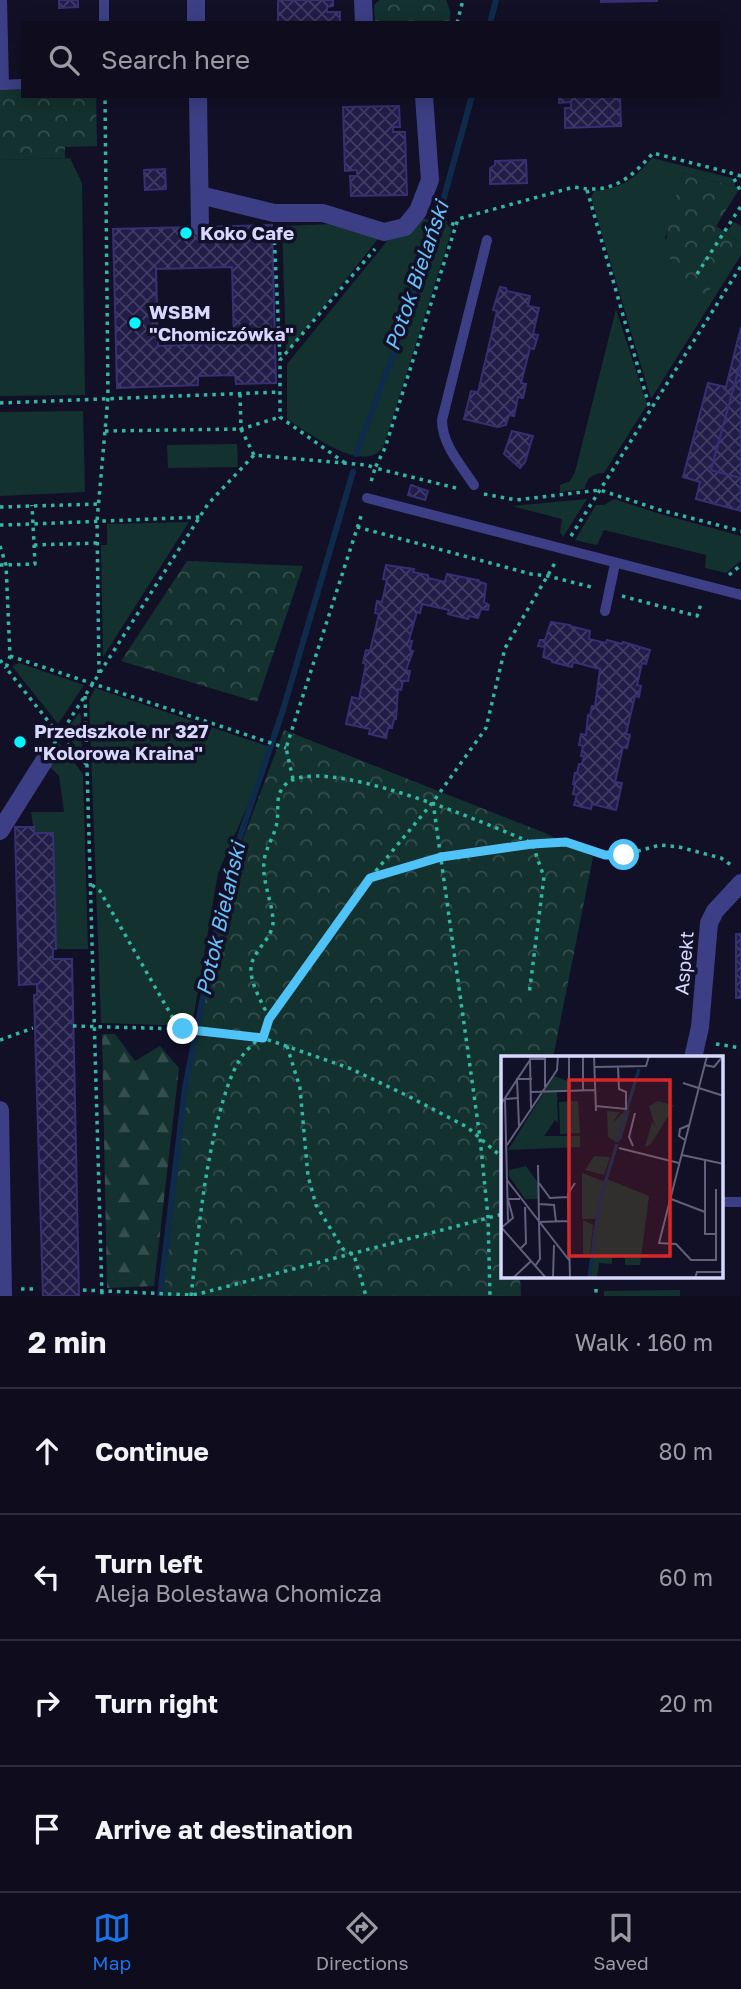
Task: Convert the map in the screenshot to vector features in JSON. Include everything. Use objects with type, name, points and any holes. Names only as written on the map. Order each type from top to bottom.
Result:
[{"type":"street","points":[[196,0],[196,21]]},
{"type":"street","points":[[363,0],[364,21]]},
{"type":"street","points":[[198,98],[200,227]]},
{"type":"street","points":[[200,195],[274,213],[323,213],[384,232],[405,227],[418,211],[430,180],[424,98]]},
{"type":"street","points":[[0,831],[44,761]]},
{"type":"street","name":"Aspekt","points":[[695,1049],[709,923],[715,911],[741,883]]},
{"type":"street","points":[[0,1110],[3,1296]]},
{"type":"lane","points":[[2,0],[2,85],[21,84]]},
{"type":"lane","points":[[104,0],[104,21]]},
{"type":"lane","points":[[478,489],[445,442],[442,420],[487,240]]},
{"type":"lane","points":[[367,498],[741,595]]},
{"type":"lane","points":[[605,611],[615,564]]},
{"type":"path","points":[[458,21],[463,0]]},
{"type":"path","points":[[99,675],[97,521],[108,397],[105,98]]},
{"type":"path","points":[[293,779],[286,748],[458,219],[574,187],[587,190],[608,187],[628,179],[653,153],[741,176]]},
{"type":"path","points":[[731,173],[741,192]]},
{"type":"path","points":[[587,190],[651,411]]},
{"type":"path","points":[[697,274],[739,214],[741,206]]},
{"type":"path","points":[[274,213],[280,418]]},
{"type":"path","points":[[445,221],[456,225]]},
{"type":"path","points":[[280,360],[390,231]]},
{"type":"path","points":[[191,1296],[204,1185],[226,1091],[237,1065],[248,1049],[263,1038],[269,1019],[370,878],[433,802],[486,728],[505,648],[562,550],[741,266]]},
{"type":"path","points":[[0,403],[281,392]]},
{"type":"path","points":[[240,394],[242,429],[254,454]]},
{"type":"path","points":[[104,431],[242,429],[280,418]]},
{"type":"path","points":[[280,418],[346,464]]},
{"type":"path","points":[[254,454],[375,468],[460,489]]},
{"type":"path","points":[[44,761],[208,504],[254,454]]},
{"type":"path","points":[[478,489],[516,500],[600,490],[660,510],[741,531]]},
{"type":"path","points":[[0,507],[98,504]]},
{"type":"path","points":[[0,565],[34,564],[32,505]]},
{"type":"path","points":[[0,525],[200,517]]},
{"type":"path","points":[[357,527],[531,575],[548,576],[697,616],[700,601],[710,603]]},
{"type":"path","points":[[34,545],[97,543]]},
{"type":"path","points":[[0,546],[6,565],[10,656],[6,668]]},
{"type":"path","points":[[741,565],[728,575],[741,579]]},
{"type":"path","points":[[10,656],[286,748]]},
{"type":"path","points":[[0,660],[60,736],[89,766]]},
{"type":"path","points":[[85,695],[102,1294]]},
{"type":"path","points":[[269,1019],[251,970],[253,960],[272,928],[264,862],[277,821],[279,796],[284,786],[293,779],[324,776],[355,781],[433,802],[532,844],[544,877],[529,995]]},
{"type":"path","points":[[433,802],[480,1138],[488,1217],[490,1296]]},
{"type":"path","points":[[370,878],[441,857],[566,842],[605,855],[624,855],[660,845],[679,847],[721,858],[741,871]]},
{"type":"path","points":[[92,885],[100,891],[174,1020],[174,1029]]},
{"type":"path","points":[[73,1026],[183,1029],[263,1038],[349,1068],[455,1121],[501,1156]]},
{"type":"path","points":[[0,1040],[33,1028]]},
{"type":"path","points":[[287,1046],[300,1088],[308,1176],[316,1205],[343,1249],[354,1255],[366,1296]]},
{"type":"path","points":[[695,1049],[741,1048]]},
{"type":"path","points":[[83,1290],[102,1294],[154,1293],[191,1296],[501,1214]]},
{"type":"path","points":[[596,1289],[596,1296]]},
{"type":"green space","points":[[380,0],[446,0],[450,21],[375,21],[374,5]]},
{"type":"green space","points":[[21,88],[21,98],[96,98],[97,146],[65,147],[65,158],[0,160],[0,89]]},
{"type":"green space","points":[[70,158],[82,183],[85,395],[0,396],[0,160]]},
{"type":"green space","points":[[652,158],[732,178],[736,187],[683,173],[665,239],[740,243],[726,233],[734,222],[741,226],[741,255],[651,399],[591,197],[594,191],[613,188],[627,182]]},
{"type":"green space","points":[[683,173],[736,187],[738,191],[716,226],[740,243],[706,295],[687,282],[675,269],[669,255],[668,226]]},
{"type":"green space","points":[[422,218],[447,224],[452,230],[384,445],[376,454],[364,457],[351,455],[322,442],[287,419],[287,364],[388,240],[412,230]]},
{"type":"green space","points":[[331,224],[378,239],[286,354],[282,226]]},
{"type":"green space","points":[[616,309],[647,405],[604,473],[591,477],[585,489],[560,492],[560,485],[570,481],[575,472]]},
{"type":"green space","points":[[83,411],[85,492],[0,496],[0,412]]},
{"type":"green space","points":[[237,444],[238,467],[168,468],[167,445]]},
{"type":"green space","points":[[587,499],[563,537],[560,532],[562,519],[512,506]]},
{"type":"green space","points":[[614,499],[741,536],[741,561],[726,573],[705,568],[706,555],[604,530],[597,545],[575,540],[596,505],[604,505]]},
{"type":"green space","points":[[189,522],[103,657],[101,545],[107,545],[107,524]]},
{"type":"green space","points":[[187,561],[303,566],[257,702],[121,661]]},
{"type":"green space","points":[[19,663],[84,685],[58,724],[12,666]]},
{"type":"green space","points":[[95,688],[273,748],[218,873],[192,1026],[101,1023],[89,700]]},
{"type":"green space","points":[[79,713],[81,715],[82,753],[65,732]]},
{"type":"green space","points":[[284,730],[545,833],[593,857],[553,1056],[501,1056],[501,1279],[520,1279],[521,1296],[161,1296],[182,1110],[232,868]]},
{"type":"green space","points":[[59,743],[83,774],[88,949],[56,949],[53,833],[34,833],[31,812],[64,812],[59,776],[47,764]]},
{"type":"green space","points":[[102,1034],[115,1034],[135,1061],[160,1046],[179,1068],[154,1286],[107,1288]]},
{"type":"green space","points":[[680,1290],[680,1296],[604,1296],[604,1291]]},
{"type":"building","points":[[59,0],[78,0],[78,7],[59,8]]},
{"type":"building","points":[[278,0],[333,0],[333,6],[327,7],[327,12],[340,12],[340,21],[278,21]]},
{"type":"building","points":[[657,0],[657,1],[601,2]]},
{"type":"building","points":[[559,98],[620,98],[621,126],[565,128],[565,108],[571,108],[571,102],[559,103]]},
{"type":"building","points":[[399,106],[400,127],[393,127],[393,132],[405,132],[407,195],[351,196],[350,176],[357,176],[357,170],[345,171],[343,107]]},
{"type":"building","points":[[526,160],[527,183],[490,184],[490,168],[495,165],[495,161]]},
{"type":"building","points":[[165,169],[166,189],[145,190],[144,170]]},
{"type":"building","points":[[272,225],[276,383],[236,384],[235,375],[198,376],[198,385],[117,388],[113,229]],"holes":[[[232,267],[234,343],[158,346],[156,269]]]},
{"type":"building","points":[[500,287],[530,296],[528,306],[539,308],[533,334],[538,335],[534,349],[530,348],[521,383],[526,384],[523,398],[518,397],[514,416],[509,415],[506,425],[498,427],[464,419],[471,391],[478,392],[497,311],[493,310]]},
{"type":"building","points":[[741,327],[741,361],[711,470],[741,478],[741,511],[696,499],[700,482],[683,477],[708,383],[726,387]]},
{"type":"building","points":[[741,361],[741,478],[711,470]]},
{"type":"building","points":[[512,431],[533,436],[525,462],[520,468],[504,454]]},
{"type":"building","points":[[411,485],[428,491],[425,500],[408,495]]},
{"type":"building","points":[[386,565],[414,569],[413,572],[445,582],[447,574],[478,580],[486,584],[484,602],[489,605],[488,610],[481,609],[478,618],[469,616],[468,619],[448,614],[449,610],[422,604],[409,640],[412,641],[410,650],[413,651],[406,670],[410,671],[408,681],[403,681],[401,690],[398,689],[396,719],[392,728],[388,728],[386,738],[369,734],[370,729],[346,724],[352,697],[359,699],[366,650],[370,651],[379,614],[375,613],[377,601],[382,602],[387,580],[383,579]]},
{"type":"building","points":[[551,622],[590,631],[589,639],[606,643],[607,640],[622,644],[623,642],[650,650],[646,664],[642,663],[637,685],[641,686],[639,697],[635,696],[626,734],[630,735],[627,748],[623,747],[615,782],[622,783],[616,810],[592,804],[591,809],[574,805],[577,795],[573,794],[575,773],[584,756],[581,756],[583,746],[579,745],[581,734],[586,735],[588,715],[590,716],[592,706],[595,707],[600,669],[573,662],[572,667],[543,657],[545,647],[538,646],[540,640],[545,640]]},
{"type":"building","points":[[15,827],[34,827],[34,833],[53,833],[56,949],[53,949],[53,959],[72,959],[79,1296],[43,1296],[34,995],[37,995],[37,984],[19,985]]},
{"type":"building","points":[[736,934],[741,934],[741,998],[736,998]]},
{"type":"waterway","name":"Potok Bielański","points":[[491,21],[496,0]]},
{"type":"waterway","name":"Potok Bielański","points":[[356,454],[394,352],[441,208],[471,98]]},
{"type":"waterway","name":"Potok Bielański","points":[[160,1296],[185,1088],[227,875],[283,710],[353,472]]},
{"type":"place","name":"Koko Cafe","points":[[186,233]]},
{"type":"place","name":"WSBM \"Chomiczówka\"","points":[[135,323]]},
{"type":"place","name":"Przedszkole nr 327 \"Kolorowa Kraina\"","points":[[20,742]]},
{"type":"route","points":[[183,1029],[263,1038],[269,1019],[370,878],[441,857],[532,844],[566,842],[605,855],[624,855]]}]
